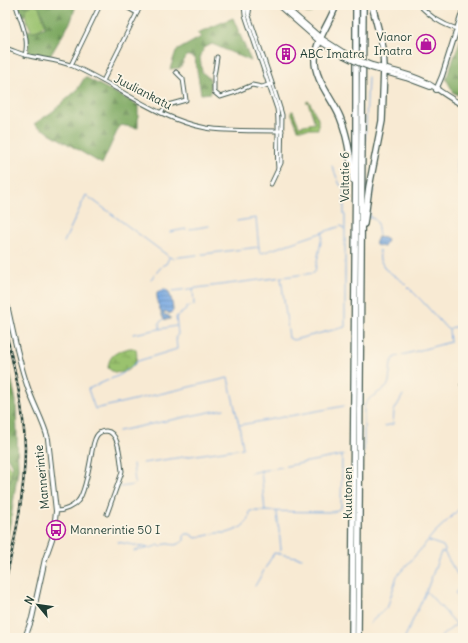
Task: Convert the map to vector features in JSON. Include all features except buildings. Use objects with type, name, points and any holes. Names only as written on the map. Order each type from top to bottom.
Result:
[{"type":"highway","points":[[336,5],[320,40],[316,52],[315,65],[318,78],[335,106],[346,135],[351,161],[356,220]]},
{"type":"highway","name":"Valtatie 6","points":[[356,5],[357,350]]},
{"type":"highway","name":"Valtatie 6","points":[[357,350],[361,260],[362,5]]},
{"type":"highway","points":[[361,260],[367,203],[382,121],[384,70],[383,48],[372,5]]},
{"type":"highway","name":"Kuutonen","points":[[352,638],[357,350]]},
{"type":"highway","name":"Kuutonen","points":[[357,350],[358,638]]},
{"type":"street","points":[[16,5],[26,40],[25,55]]},
{"type":"street","points":[[70,65],[100,5]]},
{"type":"street","points":[[123,5],[137,13]]},
{"type":"street","points":[[103,81],[140,5]]},
{"type":"street","points":[[244,5],[245,15],[271,84]]},
{"type":"street","points":[[249,5],[248,13],[271,84],[280,131],[277,158],[278,170],[271,184]]},
{"type":"street","points":[[278,5],[320,40],[342,54],[436,90],[463,105]]},
{"type":"street","points":[[283,5],[320,40]]},
{"type":"street","points":[[290,11],[295,5]]},
{"type":"street","points":[[419,5],[432,17],[457,29]]},
{"type":"street","points":[[436,90],[442,76],[463,10]]},
{"type":"street","name":"Juuliankatu","points":[[5,48],[25,55],[70,65],[85,71],[134,99],[161,112],[182,121],[205,128],[280,131]]},
{"type":"street","points":[[217,57],[214,75],[214,92],[220,97],[252,85],[262,87],[271,84]]},
{"type":"street","points":[[161,112],[168,105],[186,100],[182,79],[176,72]]},
{"type":"street","name":"Mannerintie","points":[[5,296],[19,362],[29,391],[46,430],[56,511],[52,538],[45,559],[32,618],[25,638]]},
{"type":"street","points":[[56,511],[63,511],[78,502],[82,494],[97,434],[102,431],[107,431],[111,432],[117,440],[122,471],[108,514]]},
{"type":"green space","points":[[18,5],[76,5],[71,21],[50,56],[29,53],[27,30],[36,31],[45,27],[45,21],[40,9],[35,7],[26,11],[23,17]]},
{"type":"green space","points":[[34,5],[39,7],[45,24],[39,29],[32,31],[26,19],[25,11],[27,8]]},
{"type":"green space","points":[[304,5],[319,5],[312,13],[306,13],[302,9]]},
{"type":"green space","points":[[233,18],[251,61],[212,44],[204,48],[200,58],[202,72],[210,79],[211,93],[201,94],[195,58],[187,55],[180,68],[170,69],[176,51],[201,37],[197,33]]},
{"type":"green space","points":[[463,33],[463,98],[454,93],[446,79]]},
{"type":"green space","points":[[85,77],[138,105],[138,128],[120,125],[102,164],[34,124],[52,112],[77,90]]},
{"type":"green space","points":[[309,101],[318,119],[318,129],[298,129],[291,112],[292,111],[299,126],[315,123],[308,102],[306,102]]},
{"type":"green space","points":[[129,348],[136,350],[137,354],[136,361],[131,368],[119,373],[108,368],[110,360],[114,354]]},
{"type":"green space","points":[[5,353],[16,401],[18,469],[5,548],[5,493],[12,474],[12,465],[5,454]]},
{"type":"green space","points":[[5,460],[12,470],[12,474],[5,493]]},
{"type":"water","points":[[378,237],[387,240],[384,247],[375,244]]},
{"type":"water","points":[[166,289],[170,294],[173,306],[173,311],[170,314],[165,311],[164,313],[164,315],[170,317],[168,320],[163,318],[158,304],[157,292]]},
{"type":"waterway","points":[[367,188],[366,189],[365,146],[368,77]]},
{"type":"waterway","points":[[457,160],[458,172],[463,183]]},
{"type":"waterway","points":[[281,277],[289,338],[293,340],[345,327],[344,187],[340,185],[332,166]]},
{"type":"waterway","points":[[370,217],[370,203],[374,190],[371,188]]},
{"type":"waterway","points":[[64,242],[86,195],[172,258],[259,247]]},
{"type":"waterway","points":[[367,217],[376,220],[379,234]]},
{"type":"waterway","points":[[237,221],[256,218],[260,253],[341,226],[344,229]]},
{"type":"waterway","points":[[190,229],[209,226]]},
{"type":"waterway","points":[[170,232],[186,229]]},
{"type":"waterway","points":[[173,291],[314,273],[323,232]]},
{"type":"waterway","points":[[364,452],[364,406],[370,398],[387,387],[391,363],[395,357],[450,342],[449,329],[447,329],[402,281],[385,269],[380,260],[379,250]]},
{"type":"waterway","points":[[151,279],[163,265],[166,264],[169,258]]},
{"type":"waterway","points":[[143,463],[243,448],[228,378],[95,409],[88,389],[122,374],[138,361],[177,349],[176,337],[178,334],[176,317],[186,310],[186,307],[194,305],[193,289]]},
{"type":"waterway","points":[[160,328],[159,323],[164,319]]},
{"type":"waterway","points":[[450,328],[463,325]]},
{"type":"waterway","points":[[133,334],[176,326]]},
{"type":"waterway","points":[[385,426],[393,424],[394,411],[403,395]]},
{"type":"waterway","points":[[240,425],[344,406]]},
{"type":"waterway","points":[[118,431],[224,409]]},
{"type":"waterway","points":[[250,473],[344,455]]},
{"type":"waterway","points":[[134,551],[159,545],[161,547],[165,544],[176,545],[184,540],[184,536],[186,534],[190,534],[196,538],[233,531],[240,528],[247,522],[250,511],[333,512],[341,508],[342,456]]},
{"type":"waterway","points":[[120,487],[133,485],[135,483],[133,464]]},
{"type":"waterway","points":[[261,470],[265,511]]},
{"type":"waterway","points":[[370,623],[388,606],[397,576],[434,533],[463,505]]},
{"type":"waterway","points":[[277,512],[281,549],[278,554]]},
{"type":"waterway","points":[[429,541],[443,546],[445,550],[444,552],[463,584],[455,593],[463,603]]},
{"type":"waterway","points":[[118,542],[149,548]]},
{"type":"waterway","points":[[404,638],[426,592],[441,552],[444,552]]},
{"type":"waterway","points":[[255,586],[274,553],[302,558]]},
{"type":"waterway","points":[[427,592],[463,631]]},
{"type":"waterway","points":[[439,638],[463,619]]},
{"type":"railway","points":[[5,328],[21,402],[25,448],[25,465],[16,533],[5,583]]},
{"type":"place","name":"Vianor Imatra","points":[[426,44]]},
{"type":"place","name":"ABC Imatra","points":[[286,54]]},
{"type":"place","name":"Mannerintie 50 I","points":[[56,530]]}]
